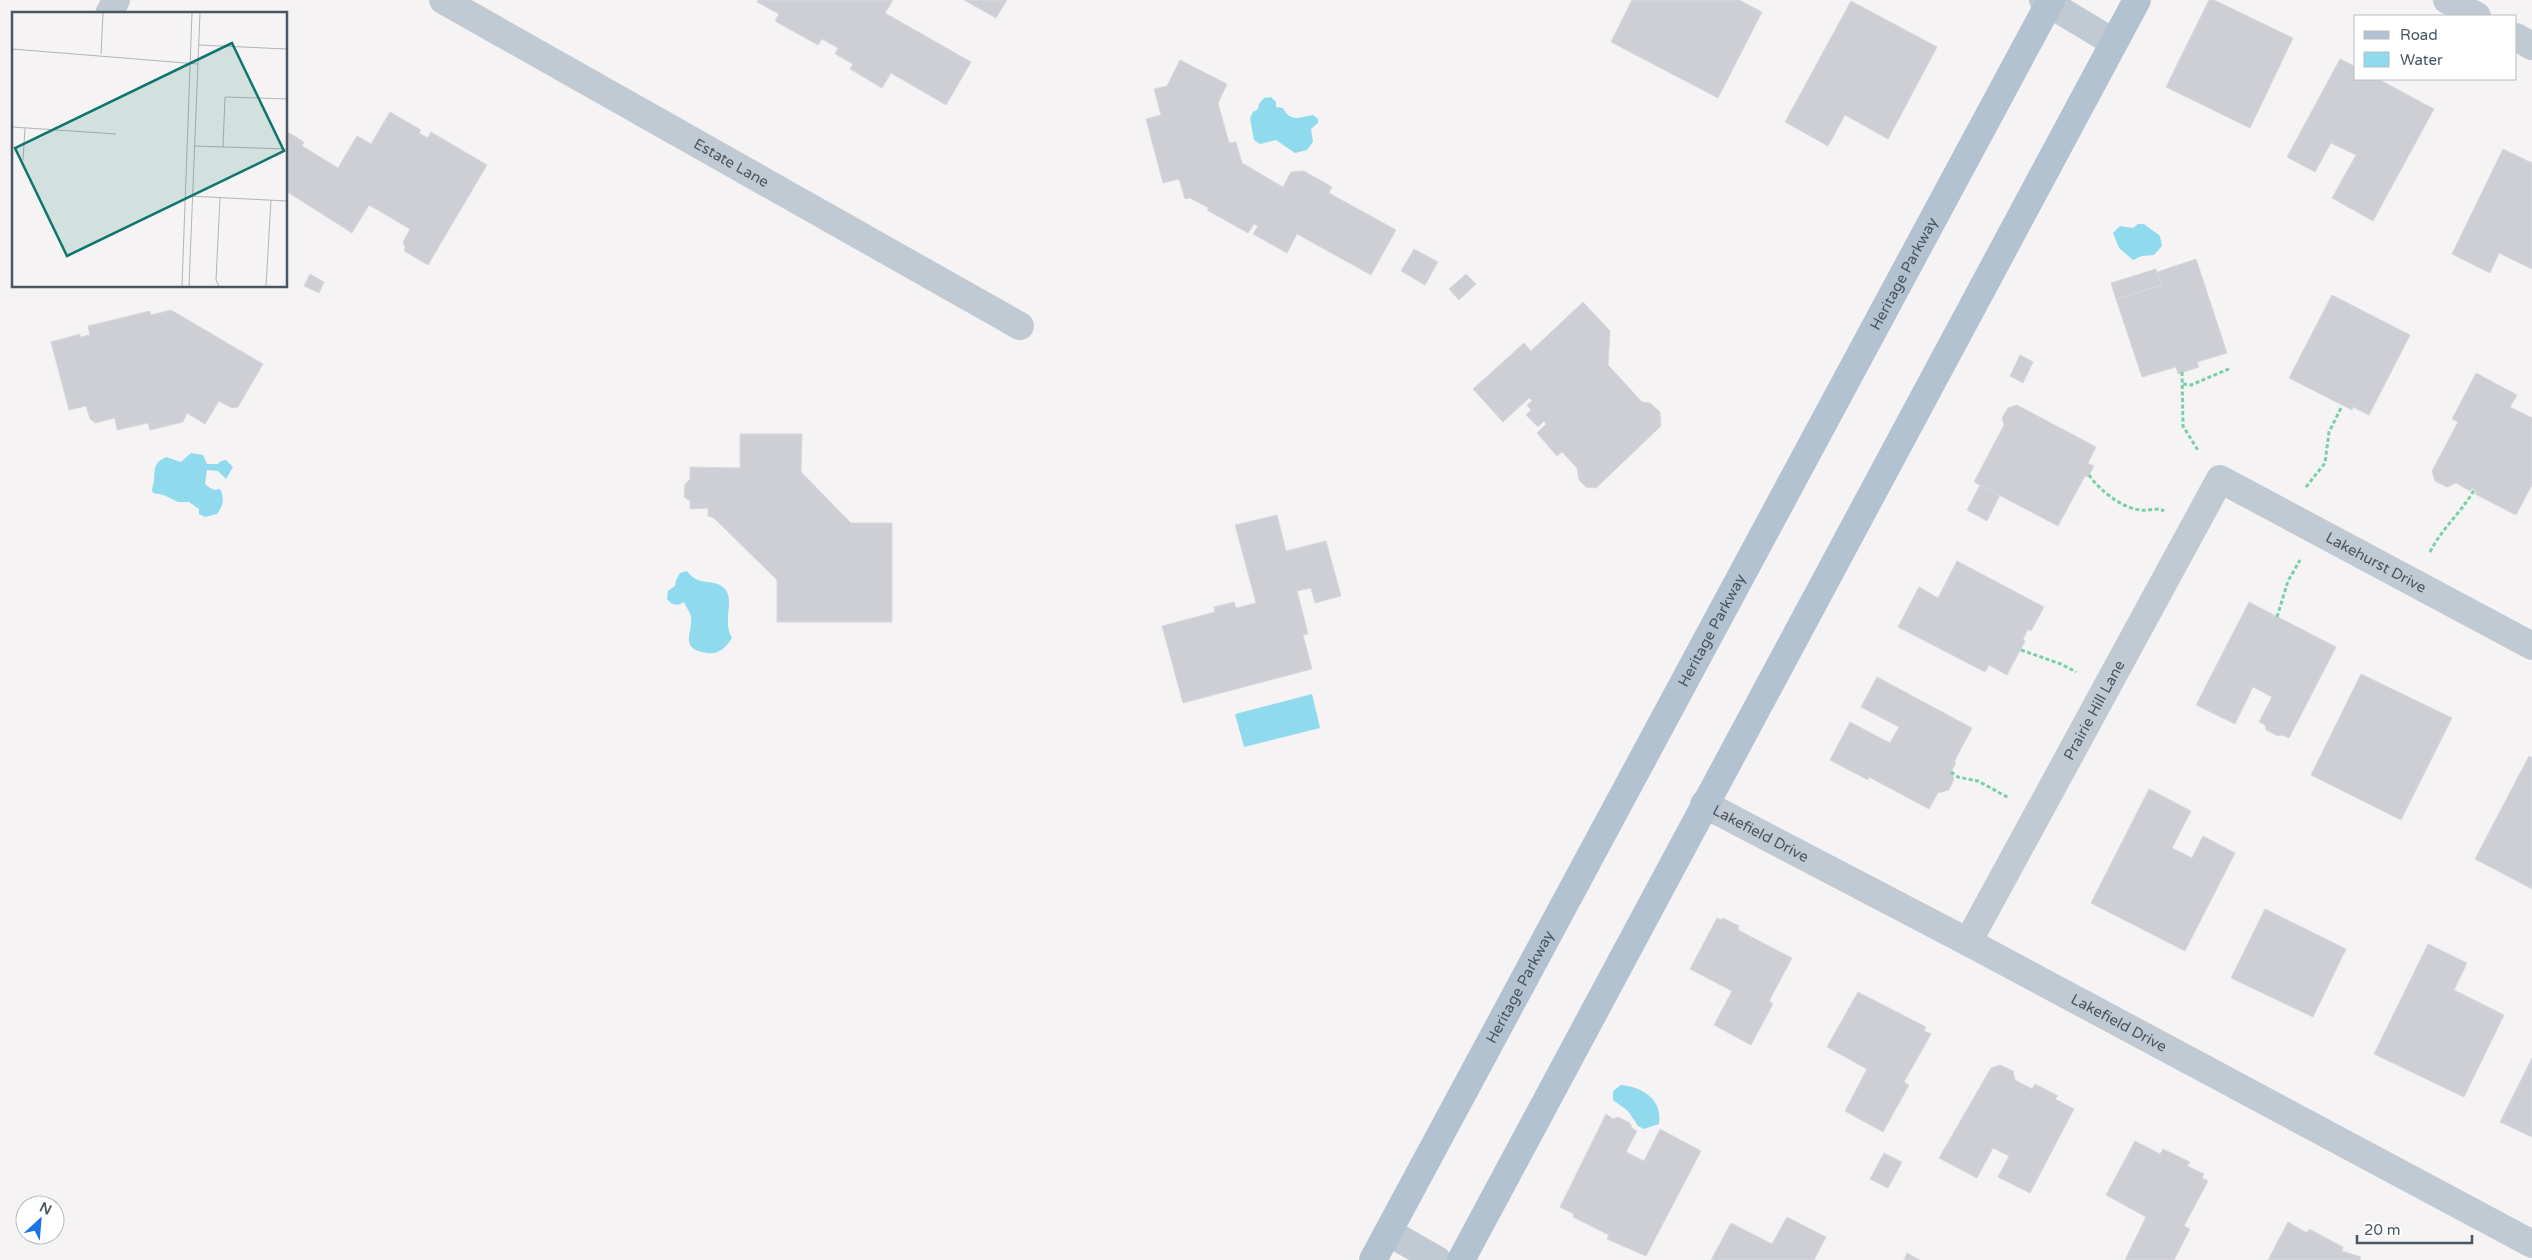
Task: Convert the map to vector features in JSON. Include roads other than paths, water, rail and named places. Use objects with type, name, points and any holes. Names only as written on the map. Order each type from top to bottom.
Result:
[{"type":"main road","points":[[1461,1260],[2113,42],[2138,0]]},
{"type":"main road","name":"Heritage Parkway","points":[[1373,1260],[2048,1]]},
{"type":"street","points":[[110,12],[116,0]]},
{"type":"street","name":"Estate Lane","points":[[443,0],[1020,326]]},
{"type":"street","points":[[2447,0],[2475,15]]},
{"type":"street","points":[[2048,1],[2113,42]]},
{"type":"street","points":[[2517,38],[2532,46]]},
{"type":"street","name":"Lakehurst Drive","points":[[2220,479],[2532,646]]},
{"type":"street","name":"Prairie Hill Lane","points":[[1968,942],[2220,479]]},
{"type":"street","name":"Lakefield Drive","points":[[1704,804],[1968,942],[2532,1244]]},
{"type":"street","points":[[1388,1232],[1437,1260]]},
{"type":"water","points":[[1271,97],[1276,102],[1276,107],[1283,108],[1289,116],[1300,118],[1313,115],[1318,119],[1318,123],[1311,129],[1313,142],[1307,150],[1295,153],[1276,140],[1260,144],[1254,140],[1250,118],[1264,98]]},
{"type":"water","points":[[2138,224],[2144,224],[2160,236],[2162,246],[2154,255],[2142,256],[2133,260],[2119,248],[2113,233],[2120,226],[2133,228]]},
{"type":"water","points":[[191,453],[203,455],[207,464],[218,464],[226,460],[233,467],[226,479],[218,471],[207,470],[205,484],[213,489],[220,489],[223,499],[217,514],[205,517],[199,514],[199,509],[189,502],[178,502],[164,495],[153,493],[152,489],[157,464],[166,457],[181,462]]},
{"type":"water","points":[[687,571],[696,579],[721,585],[728,594],[728,624],[732,638],[719,652],[707,653],[693,648],[689,639],[690,613],[684,602],[678,605],[672,604],[667,599],[668,591],[675,586],[680,573]]},
{"type":"water","points":[[1312,694],[1320,728],[1244,747],[1235,714]]},
{"type":"water","points":[[1621,1085],[1637,1089],[1650,1096],[1658,1108],[1659,1124],[1644,1129],[1638,1126],[1628,1111],[1613,1100],[1613,1091]]}]
